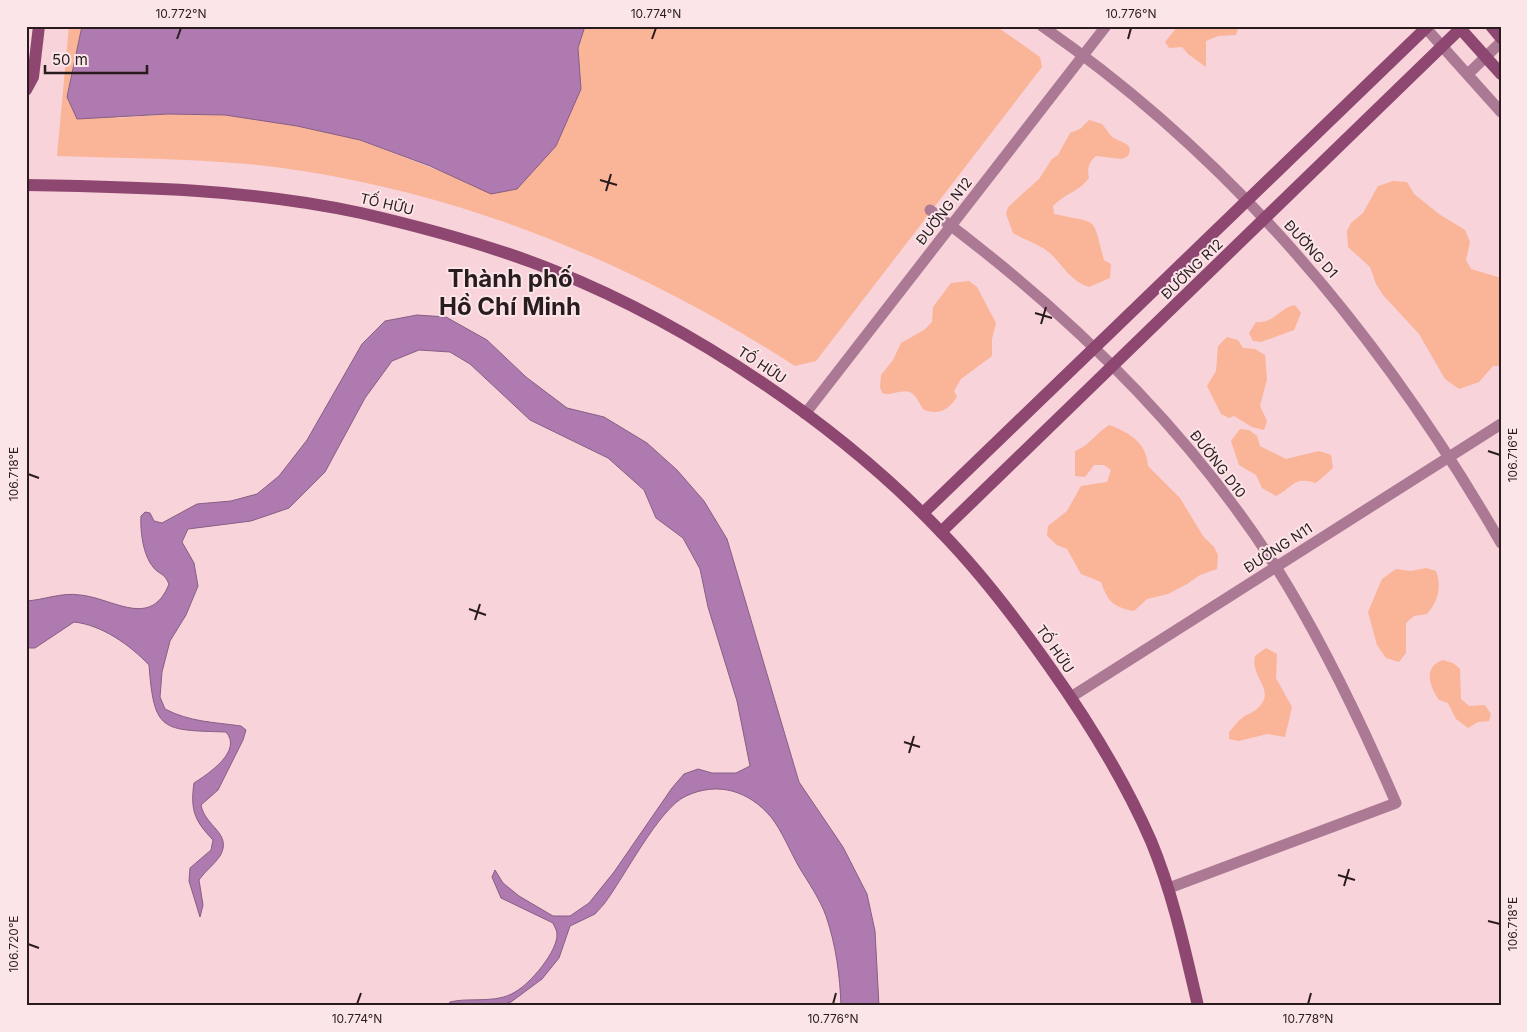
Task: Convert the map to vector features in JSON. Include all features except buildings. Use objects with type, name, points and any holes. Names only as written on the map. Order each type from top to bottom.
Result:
[{"type":"main road","points":[[26,90],[33,77],[39,26]]},
{"type":"main road","points":[[1491,26],[1501,38]]},
{"type":"main road","name":"ĐƯỜNG R12","points":[[923,513],[1426,27]]},
{"type":"main road","points":[[1461,27],[1501,74]]},
{"type":"main road","name":"ĐƯỜNG R12","points":[[941,532],[1461,27]]},
{"type":"main road","name":"TỐ HỮU","points":[[26,185],[194,191],[275,198],[358,213],[466,240],[550,269],[634,307],[721,357],[806,414],[898,490],[941,532],[1020,625],[1071,697],[1129,794],[1151,841],[1169,888],[1198,1006]]},
{"type":"street","name":"ĐƯỜNG D1","points":[[1042,26],[1083,56],[1193,150],[1246,201],[1328,290],[1396,378],[1449,456],[1501,543]]},
{"type":"street","name":"ĐƯỜNG N12","points":[[806,414],[1106,26]]},
{"type":"street","points":[[1426,27],[1501,112]]},
{"type":"street","points":[[1468,74],[1482,52],[1501,42]]},
{"type":"street","name":"ĐƯỜNG D10","points":[[930,210],[1022,282],[1095,347],[1206,472],[1276,567],[1338,678],[1371,744],[1396,803],[1169,888]]},
{"type":"street","name":"ĐƯỜNG N11","points":[[1071,697],[1501,424]]},
{"type":"shaded area","points":[[69,26],[82,26],[67,97],[118,118],[168,114],[225,115],[297,126],[360,140],[460,179],[581,89],[578,47],[585,26],[996,26],[1040,57],[1042,67],[816,361],[795,366],[738,331],[620,269],[497,219],[433,200],[369,183],[273,167],[180,160],[57,156]]},
{"type":"shaded area","points":[[82,26],[585,26],[578,48],[581,89],[556,146],[517,189],[491,194],[430,166],[360,140],[297,126],[225,115],[168,114],[77,119],[67,97]]},
{"type":"shaded area","points":[[1178,26],[1239,26],[1236,35],[1218,36],[1206,41],[1206,67],[1188,54],[1182,47],[1169,48],[1165,42]]},
{"type":"shaded area","points":[[1089,120],[1102,124],[1112,137],[1128,145],[1130,150],[1128,156],[1122,159],[1096,156],[1088,169],[1089,178],[1053,206],[1054,214],[1091,223],[1095,228],[1104,260],[1111,264],[1110,278],[1089,287],[1072,277],[1047,251],[1013,233],[1006,214],[1008,207],[1039,179],[1052,159],[1058,155],[1070,133],[1080,129]]},
{"type":"shaded area","points":[[1393,181],[1407,182],[1414,194],[1439,214],[1465,230],[1470,242],[1466,260],[1471,269],[1501,278],[1501,366],[1493,366],[1479,382],[1459,389],[1445,379],[1419,334],[1383,295],[1376,284],[1370,267],[1348,247],[1347,231],[1351,223],[1363,213],[1378,186]]},
{"type":"shaded area","points":[[969,281],[977,287],[996,323],[992,339],[992,356],[961,379],[954,391],[957,397],[947,408],[939,412],[924,410],[915,397],[907,391],[890,394],[882,393],[880,387],[881,375],[893,360],[901,343],[924,330],[932,322],[933,307],[951,283]]},
{"type":"shaded area","points":[[1295,305],[1301,313],[1294,330],[1261,342],[1253,341],[1249,333],[1256,322],[1267,321]]},
{"type":"shaded area","points":[[417,315],[446,317],[487,340],[526,377],[567,408],[604,417],[647,443],[677,470],[704,501],[727,539],[799,782],[843,847],[867,894],[875,931],[879,1006],[841,1006],[835,949],[826,916],[779,828],[771,817],[762,808],[743,795],[721,789],[710,789],[686,796],[665,814],[642,845],[604,904],[595,914],[570,926],[559,958],[542,979],[511,1002],[497,1006],[447,1006],[450,1002],[500,998],[515,992],[535,975],[548,958],[556,941],[557,933],[553,923],[501,898],[492,877],[495,870],[503,883],[519,896],[553,916],[570,916],[589,903],[614,872],[672,788],[684,774],[698,769],[712,773],[736,773],[750,766],[737,701],[708,607],[700,569],[683,538],[656,518],[644,490],[608,458],[530,420],[470,364],[450,352],[419,350],[392,361],[365,398],[325,472],[289,508],[251,521],[188,529],[182,542],[194,563],[198,586],[186,615],[170,641],[162,672],[160,697],[165,709],[183,717],[241,726],[246,730],[243,740],[218,790],[201,805],[203,813],[221,836],[223,848],[218,859],[199,880],[203,905],[200,917],[189,881],[190,868],[211,850],[213,840],[195,815],[193,801],[194,783],[222,761],[230,747],[230,739],[226,732],[188,730],[175,728],[165,723],[154,703],[149,665],[124,643],[95,627],[74,622],[35,648],[26,648],[26,601],[73,594],[93,597],[130,608],[152,606],[161,598],[169,584],[165,577],[153,567],[147,556],[142,536],[141,516],[145,512],[150,513],[154,521],[162,523],[197,504],[231,501],[257,494],[279,476],[307,440],[362,344],[385,321]]},
{"type":"shaded area","points":[[1227,337],[1238,340],[1243,348],[1255,349],[1265,355],[1267,379],[1260,406],[1267,421],[1264,430],[1252,427],[1234,416],[1229,418],[1221,414],[1207,386],[1216,371],[1218,346]]},
{"type":"shaded area","points":[[1109,425],[1123,431],[1136,440],[1144,451],[1148,466],[1180,498],[1203,536],[1214,547],[1218,555],[1217,569],[1200,575],[1168,594],[1147,599],[1134,611],[1121,608],[1112,603],[1101,582],[1081,574],[1067,549],[1057,545],[1047,536],[1048,526],[1067,511],[1081,486],[1107,482],[1111,470],[1104,465],[1094,465],[1085,477],[1075,476],[1075,451]]},
{"type":"shaded area","points":[[1240,429],[1249,430],[1257,436],[1260,446],[1286,459],[1319,451],[1331,455],[1333,468],[1316,483],[1308,481],[1298,482],[1276,496],[1262,488],[1256,475],[1239,465],[1231,441]]},
{"type":"shaded area","points":[[1426,568],[1436,571],[1438,577],[1439,588],[1434,604],[1427,614],[1414,616],[1406,623],[1406,653],[1399,662],[1386,658],[1377,645],[1368,612],[1382,579],[1396,569],[1411,571]]},
{"type":"shaded area","points":[[1266,648],[1277,654],[1276,678],[1292,707],[1285,737],[1267,734],[1239,741],[1229,739],[1229,732],[1237,723],[1244,716],[1257,709],[1264,701],[1264,689],[1254,664],[1255,656]]},
{"type":"shaded area","points":[[1443,660],[1453,663],[1460,669],[1461,699],[1469,706],[1485,705],[1491,714],[1489,721],[1478,722],[1468,728],[1456,719],[1448,703],[1439,700],[1431,683],[1430,672],[1436,663]]},
{"type":"district","name":"Thành phố Hồ Chí Minh","points":[[510,293]]}]
